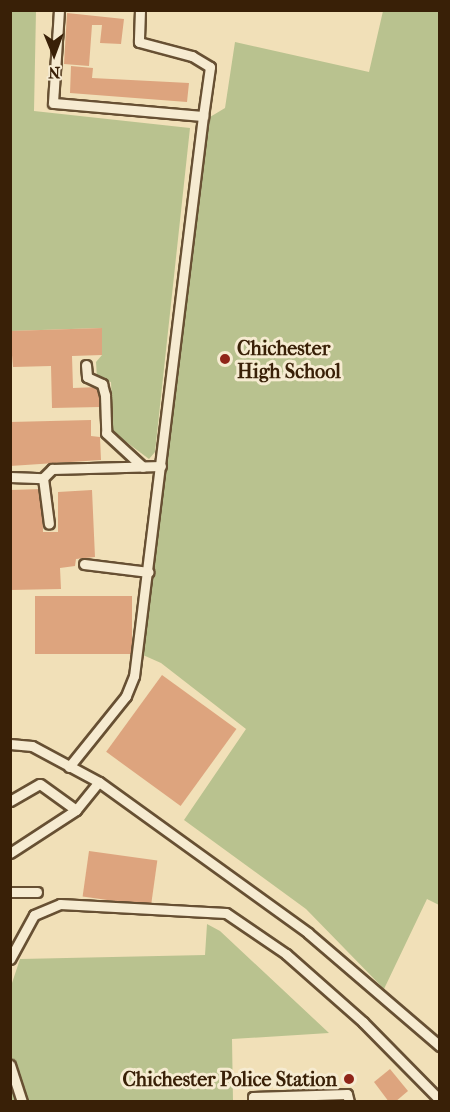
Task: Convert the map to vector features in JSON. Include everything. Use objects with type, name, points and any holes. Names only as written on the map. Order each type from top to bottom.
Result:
[{"type":"lane","points":[[59,10],[53,103],[203,116]]},
{"type":"lane","points":[[69,767],[132,685],[149,572],[210,67],[192,56],[139,42],[140,10]]},
{"type":"lane","points":[[86,365],[87,377],[102,384],[105,395],[106,433],[143,467]]},
{"type":"lane","points":[[10,477],[43,478],[52,469],[161,466]]},
{"type":"lane","points":[[43,478],[49,524]]},
{"type":"lane","points":[[84,564],[149,572]]},
{"type":"lane","points":[[10,744],[32,747],[99,782],[308,933],[440,1046]]},
{"type":"lane","points":[[10,853],[76,810],[99,782]]},
{"type":"lane","points":[[10,801],[40,784],[76,810]]},
{"type":"lane","points":[[10,892],[38,892]]},
{"type":"lane","points":[[10,959],[34,915],[60,904],[226,913],[286,954],[440,1100]]},
{"type":"lane","points":[[10,1065],[22,1101]]},
{"type":"lane","points":[[253,1101],[253,1096],[347,1094],[349,1101]]},
{"type":"green space","points":[[10,11],[36,11],[34,111],[190,128],[155,452],[149,459],[113,432],[111,382],[97,379],[96,362],[102,355],[101,328],[11,331]]},
{"type":"green space","name":"Chichester High School","points":[[383,11],[439,11],[439,905],[427,899],[384,989],[306,909],[184,820],[246,729],[161,663],[143,655],[210,117],[225,108],[235,42],[369,72]]},
{"type":"green space","points":[[207,924],[220,931],[329,1033],[232,1039],[233,1101],[11,1101],[12,983],[20,959],[205,955]]},
{"type":"building","points":[[67,13],[124,19],[121,44],[100,43],[102,25],[92,25],[89,66],[64,64]]},
{"type":"building","points":[[71,66],[93,68],[92,78],[189,83],[187,102],[70,93]]},
{"type":"building","points":[[102,328],[102,355],[72,356],[73,388],[99,387],[100,407],[52,408],[51,366],[13,367],[10,331]]},
{"type":"building","points":[[91,420],[91,436],[100,437],[101,460],[10,466],[10,422]]},
{"type":"building","points":[[42,489],[43,532],[58,532],[58,492],[92,490],[95,557],[76,559],[75,566],[60,568],[61,589],[10,590],[10,490]]},
{"type":"building","points":[[35,596],[132,596],[132,654],[35,654]]},
{"type":"building","points":[[162,675],[236,729],[181,806],[106,752]]},
{"type":"building","points":[[89,851],[157,861],[151,906],[83,897]]},
{"type":"building","points":[[390,1069],[408,1091],[395,1102],[389,1102],[374,1082]]},
{"type":"place","name":"Chichester High School","points":[[225,359]]},
{"type":"place","name":"Chichester Police Station","points":[[349,1079]]}]
